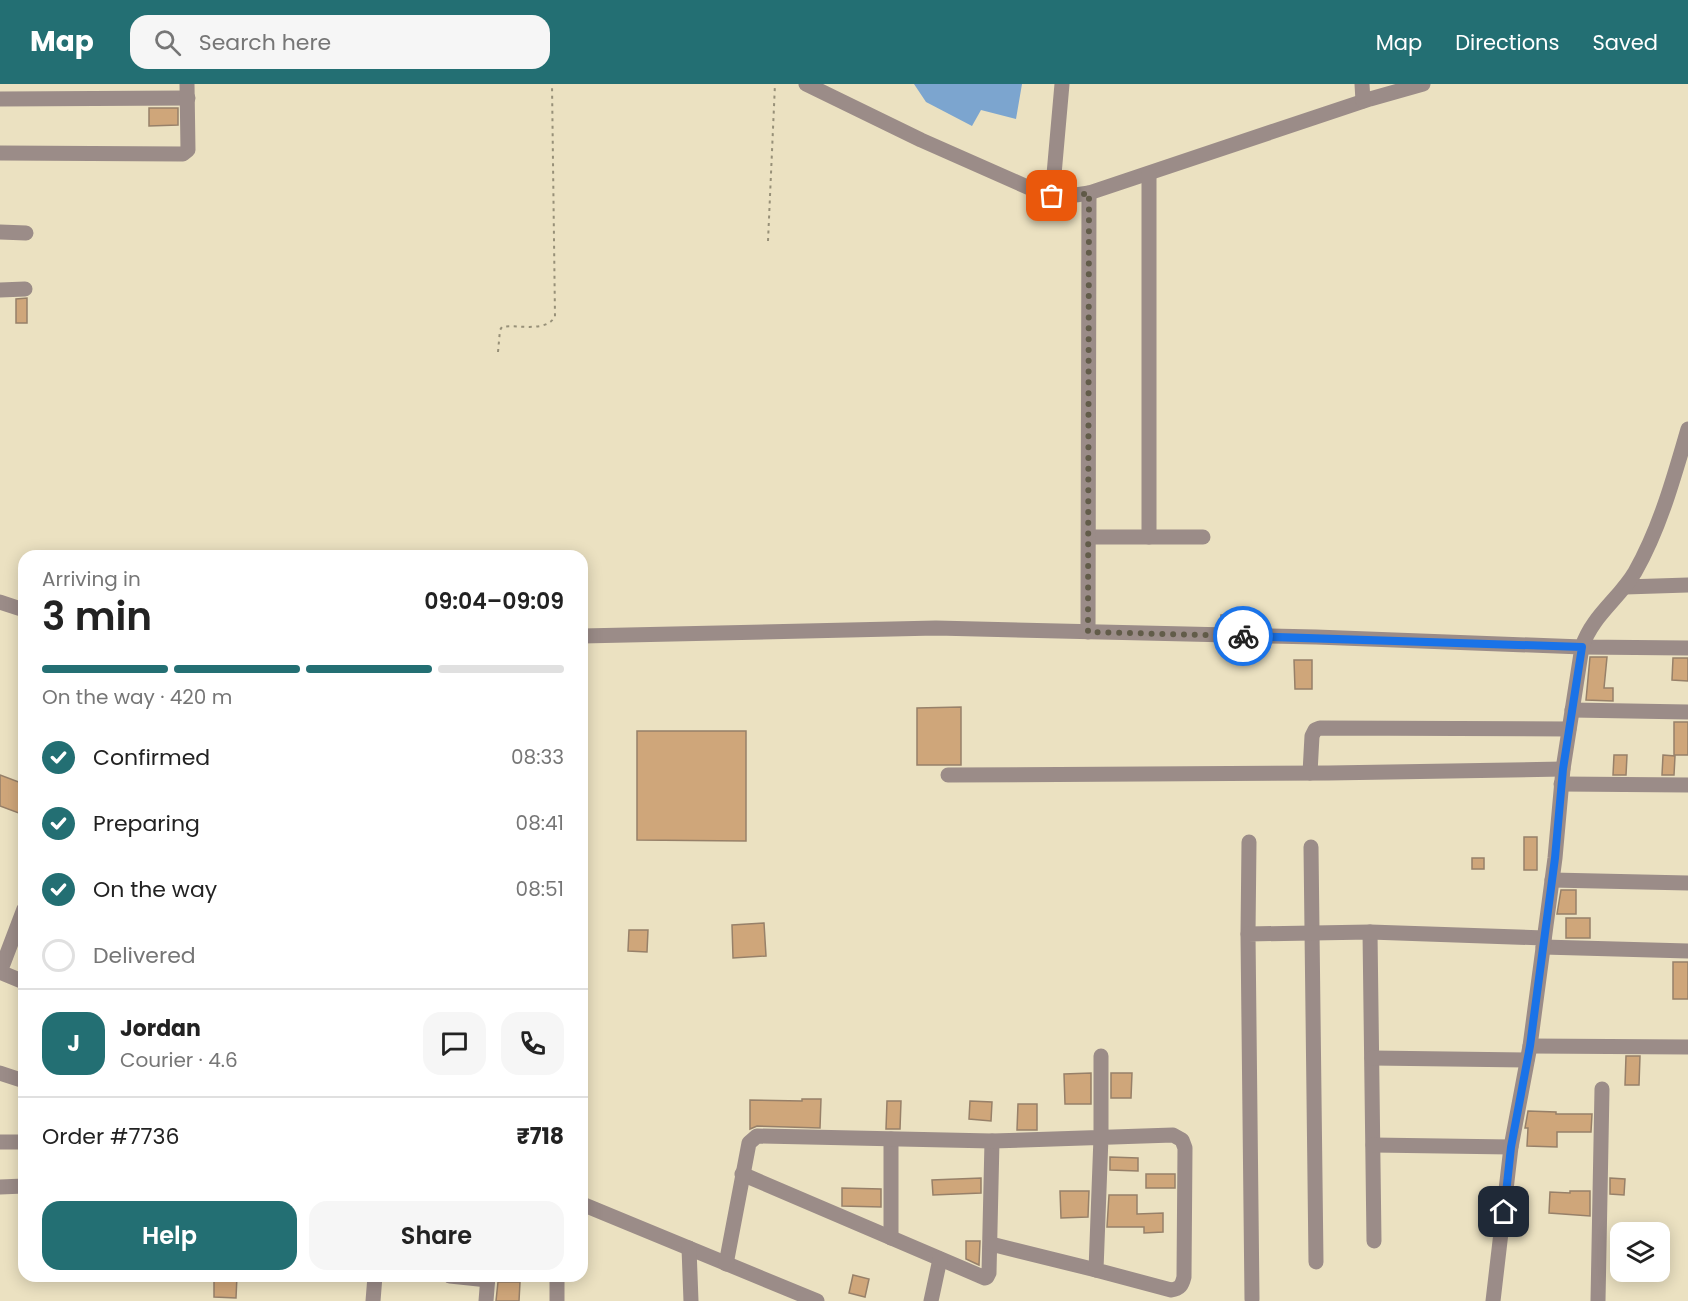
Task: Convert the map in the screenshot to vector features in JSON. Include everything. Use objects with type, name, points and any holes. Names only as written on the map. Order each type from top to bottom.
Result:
[{"type":"street","points":[[806,84],[921,140],[1034,190],[1052,196],[1069,197],[1149,174],[1363,101],[1423,84]]},
{"type":"street","points":[[1052,196],[1062,84]]},
{"type":"street","points":[[1362,84],[1363,101]]},
{"type":"street","points":[[0,99],[188,91],[188,150],[183,154],[0,153]]},
{"type":"street","points":[[1149,174],[1149,537]]},
{"type":"street","points":[[1088,632],[1089,193]]},
{"type":"street","points":[[0,232],[27,233]]},
{"type":"street","points":[[0,290],[25,289]]},
{"type":"street","points":[[1493,1301],[1511,1147],[1528,1053],[1544,942],[1562,777],[1582,647],[1597,616],[1625,587],[1645,553],[1659,521],[1687,435]]},
{"type":"street","points":[[1089,537],[1203,537]]},
{"type":"street","points":[[1625,587],[1688,585]]},
{"type":"street","points":[[0,602],[18,608]]},
{"type":"street","points":[[588,636],[936,628],[1316,637],[1582,647],[1688,648]]},
{"type":"street","points":[[1572,710],[1688,712]]},
{"type":"street","points":[[1310,772],[1312,736],[1315,730],[1320,728],[1569,729]]},
{"type":"street","points":[[948,775],[1310,772],[1562,777],[1688,785]]},
{"type":"street","points":[[1249,842],[1252,1299]]},
{"type":"street","points":[[1311,847],[1316,1262]]},
{"type":"street","points":[[1552,880],[1688,883]]},
{"type":"street","points":[[18,925],[0,972],[18,980]]},
{"type":"street","points":[[1248,934],[1370,932],[1688,951]]},
{"type":"street","points":[[1370,932],[1374,1241]]},
{"type":"street","points":[[1372,1058],[1688,1047]]},
{"type":"street","points":[[1095,1270],[1101,1137],[1101,1056]]},
{"type":"street","points":[[0,1073],[18,1079]]},
{"type":"street","points":[[1599,1301],[1602,1089]]},
{"type":"street","points":[[726,1264],[749,1143],[757,1136],[993,1141],[1173,1135],[1182,1140],[1185,1148],[1186,1169],[1184,1277],[1180,1287],[1171,1290],[991,1244]]},
{"type":"street","points":[[891,1139],[891,1238]]},
{"type":"street","points":[[742,1174],[982,1278],[987,1277],[991,1244],[993,1141]]},
{"type":"street","points":[[0,1142],[18,1142]]},
{"type":"street","points":[[1373,1145],[1511,1147]]},
{"type":"street","points":[[0,1187],[18,1186]]},
{"type":"street","points":[[588,1206],[817,1301]]},
{"type":"street","points":[[689,1248],[691,1301]]},
{"type":"street","points":[[931,1301],[940,1259]]},
{"type":"street","points":[[373,1301],[375,1282]]},
{"type":"street","points":[[486,1301],[488,1282]]},
{"type":"street","points":[[557,1282],[557,1301]]},
{"type":"path","points":[[498,352],[502,327],[543,326],[555,317],[552,84]]},
{"type":"path","points":[[768,241],[775,84]]},
{"type":"water","points":[[914,84],[1022,84],[1016,119],[981,110],[972,126],[926,102]]},
{"type":"building","points":[[149,108],[178,108],[178,125],[149,126]]},
{"type":"building","points":[[27,298],[27,323],[16,323],[16,299]]},
{"type":"building","points":[[1221,615],[1238,616],[1237,625],[1220,625]]},
{"type":"building","points":[[1590,657],[1607,657],[1604,688],[1613,688],[1613,701],[1586,700]]},
{"type":"building","points":[[1673,658],[1688,658],[1688,681],[1672,680]]},
{"type":"building","points":[[1294,660],[1312,660],[1312,689],[1295,689]]},
{"type":"building","points":[[961,707],[961,765],[917,765],[917,708]]},
{"type":"building","points":[[1674,722],[1688,722],[1688,755],[1674,755]]},
{"type":"building","points":[[637,731],[746,731],[746,841],[637,840]]},
{"type":"building","points":[[1614,755],[1627,755],[1626,775],[1613,775]]},
{"type":"building","points":[[1663,755],[1675,756],[1674,775],[1662,775]]},
{"type":"building","points":[[0,775],[18,782],[18,813],[0,806]]},
{"type":"building","points":[[1524,837],[1537,837],[1537,870],[1524,870]]},
{"type":"building","points":[[1472,858],[1484,858],[1484,869],[1472,869]]},
{"type":"building","points":[[1561,890],[1576,890],[1576,914],[1557,914]]},
{"type":"building","points":[[1566,918],[1590,918],[1590,938],[1566,938]]},
{"type":"building","points":[[764,923],[766,956],[733,958],[732,925]]},
{"type":"building","points":[[629,930],[648,930],[647,952],[628,951]]},
{"type":"building","points":[[1673,962],[1688,962],[1688,999],[1673,999]]},
{"type":"building","points":[[1626,1056],[1640,1056],[1639,1085],[1625,1085]]},
{"type":"building","points":[[1091,1073],[1091,1104],[1065,1104],[1064,1074]]},
{"type":"building","points":[[1111,1073],[1132,1073],[1131,1098],[1111,1098]]},
{"type":"building","points":[[802,1099],[821,1099],[820,1128],[757,1126],[750,1129],[750,1100],[802,1101]]},
{"type":"building","points":[[887,1101],[901,1101],[900,1129],[886,1129]]},
{"type":"building","points":[[970,1101],[992,1102],[991,1121],[969,1119]]},
{"type":"building","points":[[1018,1104],[1037,1104],[1037,1130],[1017,1130]]},
{"type":"building","points":[[1528,1111],[1592,1114],[1591,1132],[1557,1132],[1557,1147],[1527,1146],[1528,1128],[1525,1128]]},
{"type":"building","points":[[1110,1157],[1138,1158],[1138,1171],[1110,1170]]},
{"type":"building","points":[[1146,1174],[1175,1174],[1175,1188],[1146,1188]]},
{"type":"building","points":[[981,1178],[981,1193],[933,1195],[932,1180]]},
{"type":"building","points":[[1610,1178],[1625,1179],[1624,1195],[1610,1194]]},
{"type":"building","points":[[842,1188],[881,1189],[881,1207],[842,1206]]},
{"type":"building","points":[[1060,1191],[1089,1191],[1088,1217],[1061,1218]]},
{"type":"building","points":[[1570,1191],[1590,1191],[1590,1216],[1549,1213],[1550,1192],[1570,1193]]},
{"type":"building","points":[[1109,1195],[1137,1195],[1137,1214],[1163,1213],[1163,1232],[1144,1233],[1144,1227],[1107,1227]]},
{"type":"building","points":[[966,1241],[980,1241],[979,1265],[966,1259]]},
{"type":"building","points":[[853,1275],[869,1279],[865,1297],[849,1293]]},
{"type":"building","points":[[214,1282],[237,1282],[236,1298],[214,1297]]},
{"type":"building","points":[[498,1282],[520,1282],[519,1301],[496,1301]]},
{"type":"way so far","points":[[1052,196],[1069,197],[1089,193],[1088,632],[1243,636]]},
{"type":"route","points":[[1243,636],[1582,647],[1563,769],[1555,858],[1530,1046],[1511,1147],[1504,1212]]}]
